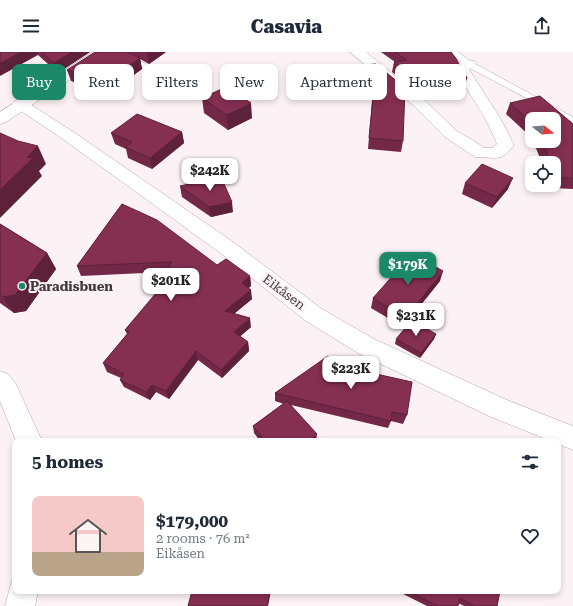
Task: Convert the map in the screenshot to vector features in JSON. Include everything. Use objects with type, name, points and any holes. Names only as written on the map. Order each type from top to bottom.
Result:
[{"type":"street","points":[[0,118],[102,52]]},
{"type":"street","points":[[357,52],[418,102],[451,134],[481,153],[496,153],[506,146],[499,128],[473,89],[461,67],[469,64]]},
{"type":"street","name":"Eikåsen","points":[[20,104],[66,134],[237,255],[314,315],[366,346],[498,408],[573,438]]},
{"type":"street","points":[[0,381],[8,391],[28,438]]},
{"type":"street","points":[[20,606],[22,594]]},
{"type":"lane","points":[[116,52],[142,64]]},
{"type":"lane","points":[[453,52],[469,64],[573,120]]},
{"type":"building","points":[[0,52],[21,52],[0,63]]},
{"type":"building","points":[[42,52],[72,52],[54,63]]},
{"type":"building","points":[[95,52],[127,52],[140,58],[132,64],[76,64]]},
{"type":"building","points":[[395,52],[451,52],[459,64],[396,64],[394,62],[407,60]]},
{"type":"building","points":[[74,66],[74,73],[67,70]]},
{"type":"building","points":[[387,73],[395,80],[395,100],[405,100],[403,141],[369,138],[373,100],[387,100]]},
{"type":"building","points":[[220,90],[220,100],[246,100],[251,103],[227,115],[205,100],[212,100],[212,93]]},
{"type":"building","points":[[540,96],[559,112],[525,112],[525,117],[510,103]]},
{"type":"building","points":[[137,114],[182,132],[150,158],[125,147],[132,142],[111,133]]},
{"type":"building","points":[[561,114],[572,123],[573,126],[573,178],[561,178],[561,156],[548,156],[545,148],[561,148]]},
{"type":"building","points":[[0,133],[18,141],[38,146],[27,157],[33,158],[0,190]]},
{"type":"building","points":[[482,164],[513,178],[497,197],[465,183]]},
{"type":"building","points":[[221,177],[232,202],[209,207],[180,186]]},
{"type":"building","points":[[122,204],[157,220],[217,265],[226,259],[250,276],[242,283],[251,290],[225,311],[250,318],[234,332],[248,342],[221,370],[196,351],[166,391],[152,385],[146,392],[120,380],[124,374],[103,363],[129,332],[125,330],[162,286],[157,285],[172,262],[77,266]]},
{"type":"building","points":[[0,224],[47,253],[15,295],[3,297],[0,295]]},
{"type":"building","points":[[412,254],[443,271],[406,318],[373,298]]},
{"type":"building","points":[[412,320],[436,334],[421,353],[396,339]]},
{"type":"building","points":[[328,356],[336,365],[412,382],[407,415],[392,412],[391,421],[275,393]]},
{"type":"building","points":[[287,401],[317,434],[312,438],[263,438],[253,426]]},
{"type":"building","points":[[191,594],[269,594],[267,606],[188,606]]},
{"type":"building","points":[[414,594],[499,594],[497,606],[475,606],[460,598],[458,606],[438,606]]},
{"type":"place","name":"Paradisbuen","points":[[22,286]]}]
